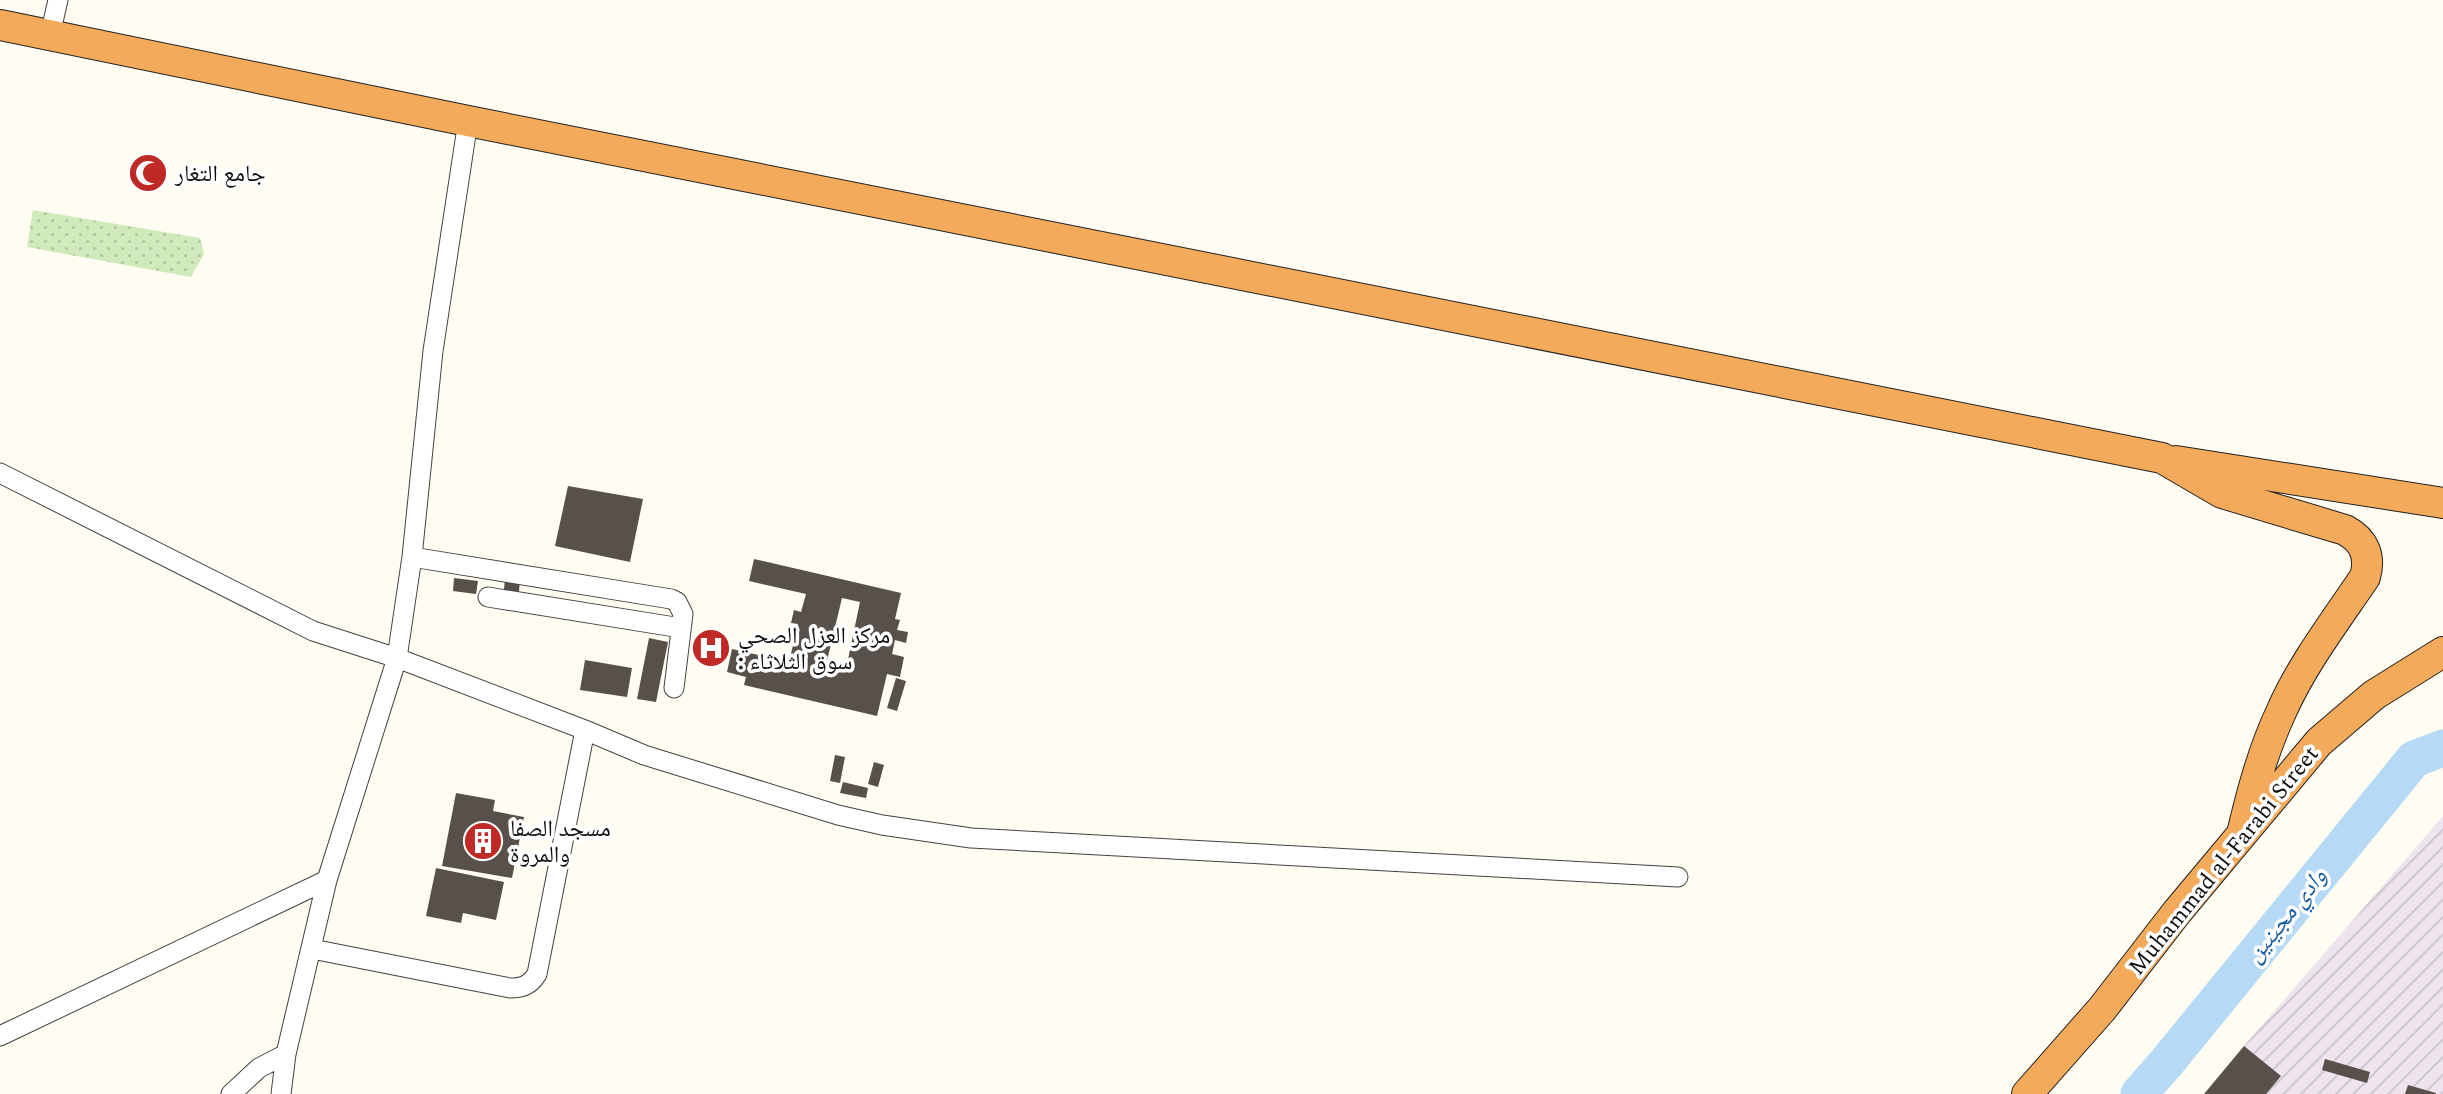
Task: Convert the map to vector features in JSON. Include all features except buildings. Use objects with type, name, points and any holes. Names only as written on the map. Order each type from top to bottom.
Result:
[{"type":"highway","points":[[0,25],[468,121],[2162,458],[2443,503]]},
{"type":"highway","points":[[2162,458],[2222,493],[2344,530],[2361,541],[2368,559],[2365,577],[2302,672],[2282,709],[2255,780],[2242,834]]},
{"type":"highway","name":"Muhammad al-Farabi Street","points":[[2027,1094],[2102,1009],[2319,741],[2374,695],[2443,652]]},
{"type":"lane","points":[[50,35],[58,0]]},
{"type":"lane","points":[[281,1094],[286,1054],[327,880],[397,658],[412,557],[433,351],[468,121]]},
{"type":"lane","points":[[0,473],[274,613],[341,641],[397,658],[644,755],[838,815],[926,833],[993,839],[1678,877]]},
{"type":"lane","points":[[412,557],[671,599],[682,607],[674,688]]},
{"type":"lane","points":[[488,597],[681,628]]},
{"type":"lane","points":[[312,948],[510,988],[521,988],[531,983],[537,974],[585,730]]},
{"type":"lane","points":[[0,1036],[327,880]]},
{"type":"lane","points":[[231,1094],[259,1068],[286,1054]]},
{"type":"shaded area","points":[[2443,816],[2443,1094],[2208,1094],[2244,1046]]},
{"type":"green space","points":[[33,210],[200,238],[204,254],[191,277],[27,247]]},
{"type":"waterway","name":"وادي مجينين","points":[[2139,1094],[2414,759],[2443,748]]},
{"type":"place","name":"جامع التغار","points":[[148,173]]},
{"type":"place","name":"مركز العزل الصحي : سوق الثلاثاء","points":[[711,648]]},
{"type":"place","name":"مسجد الصفا والمروة","points":[[483,841]]}]
